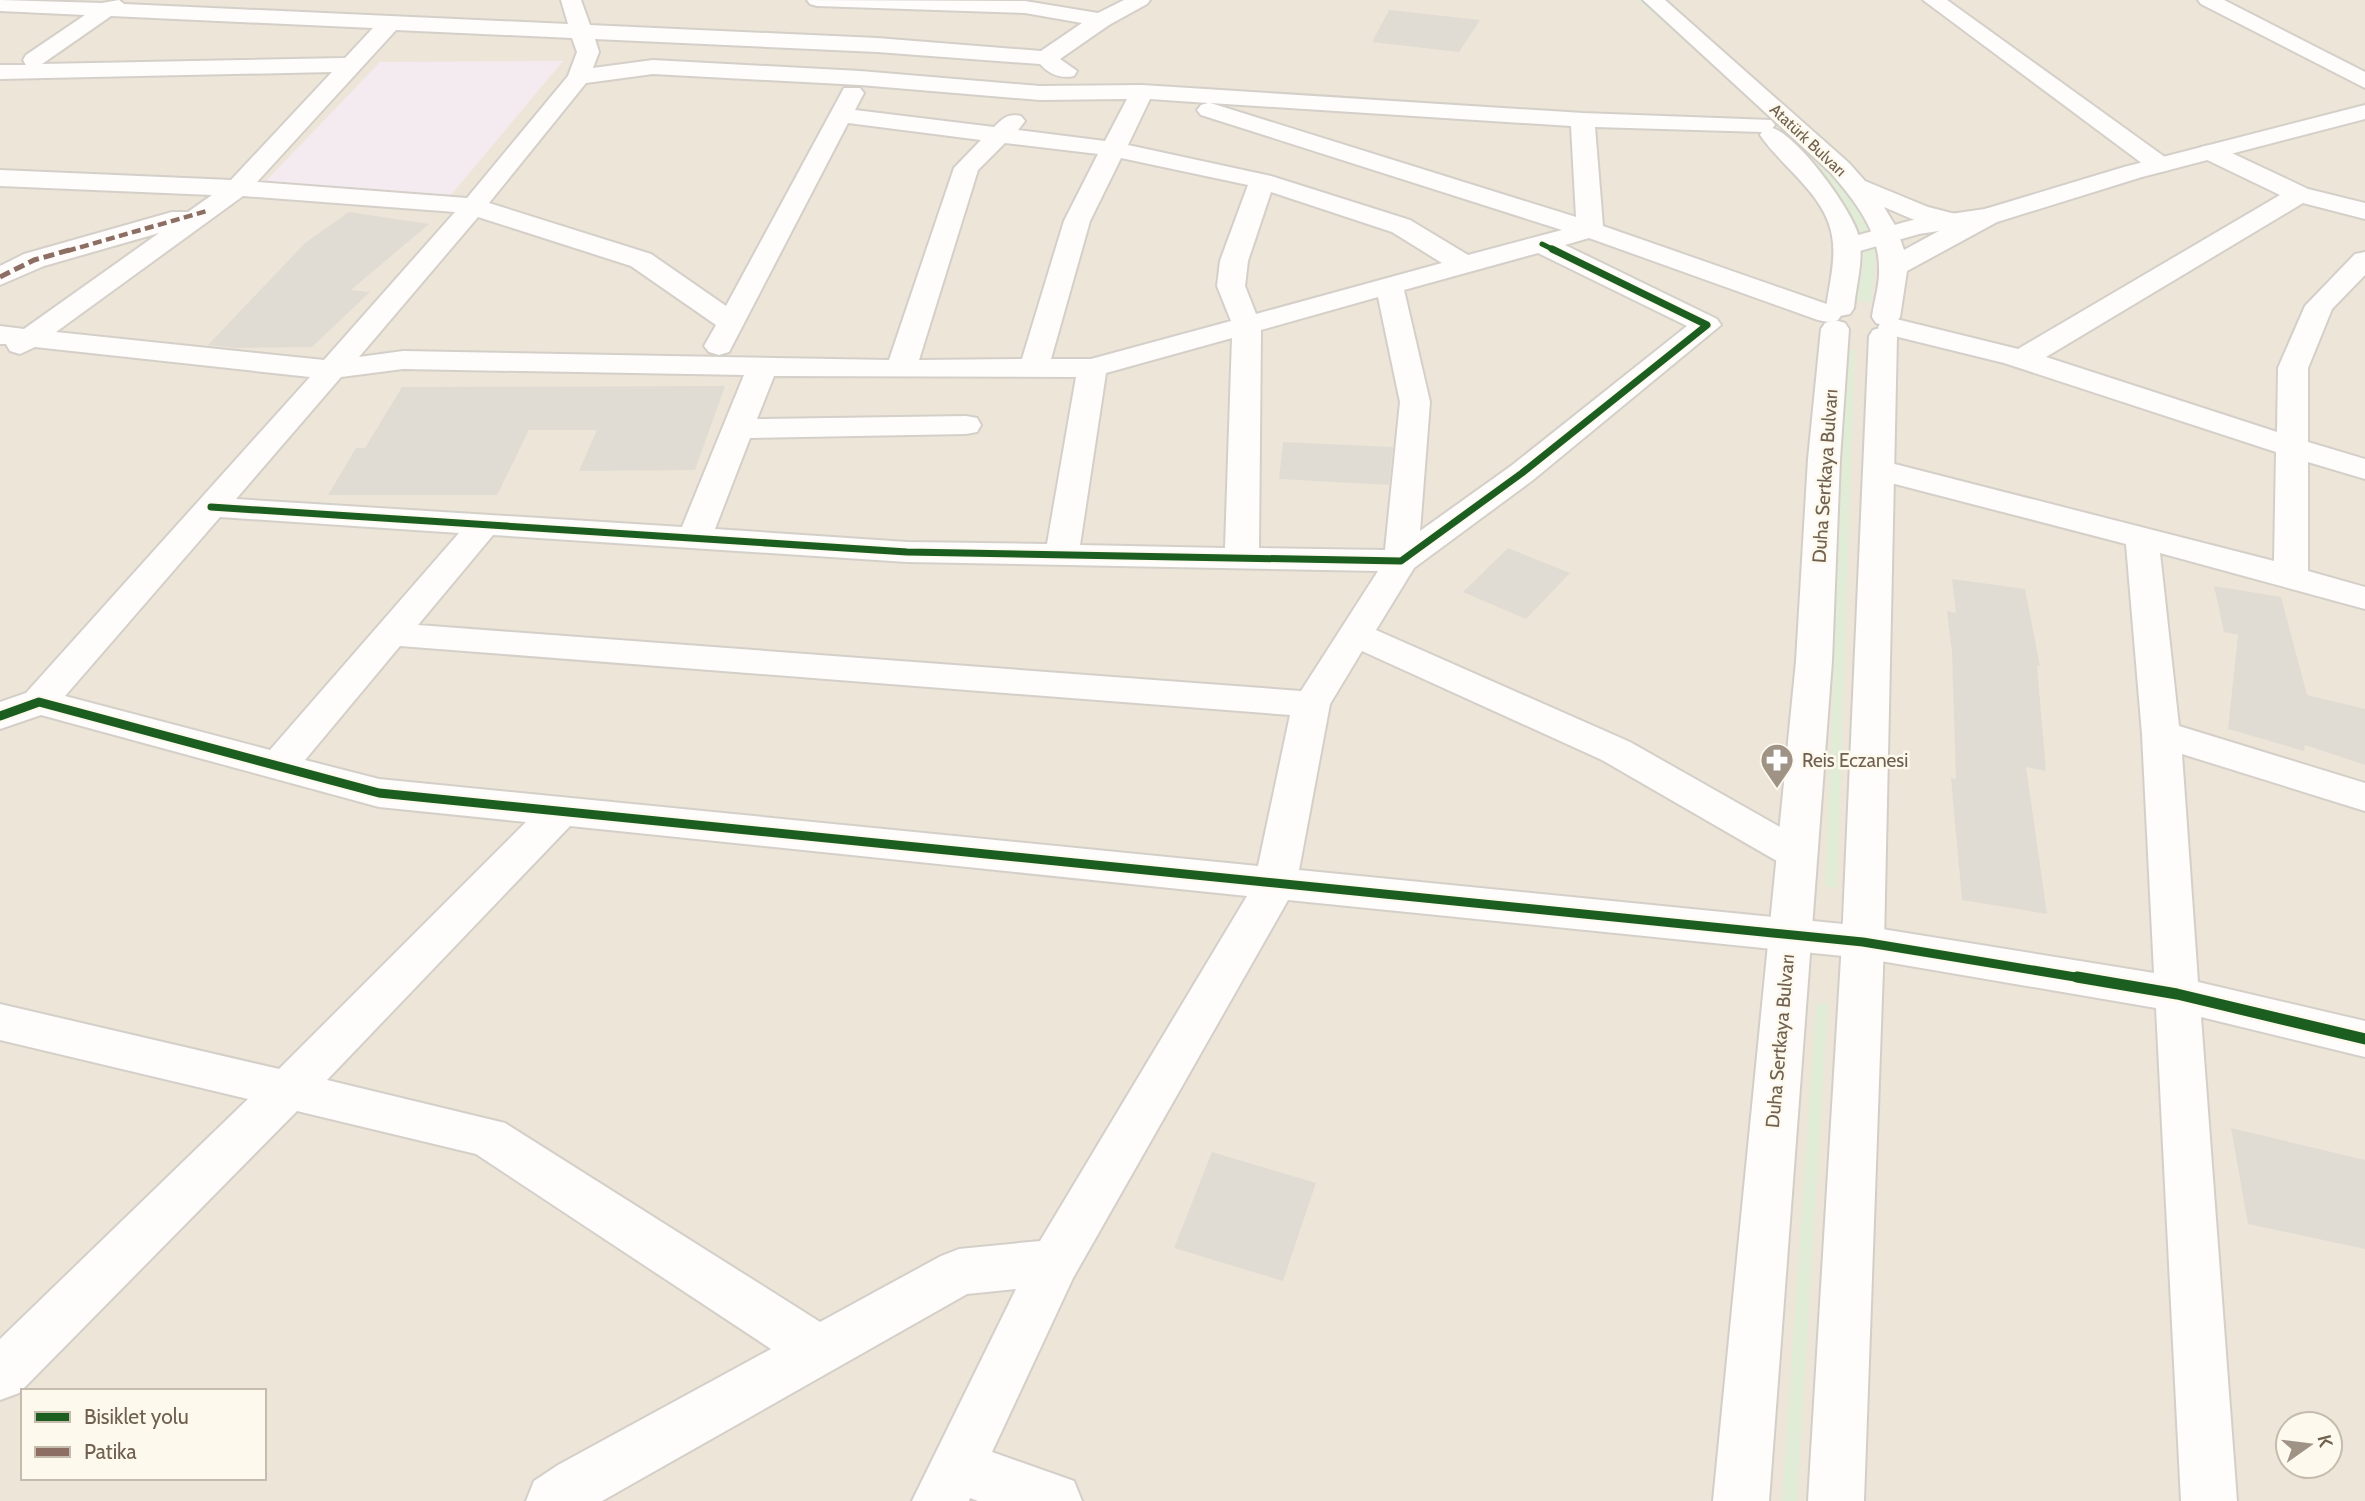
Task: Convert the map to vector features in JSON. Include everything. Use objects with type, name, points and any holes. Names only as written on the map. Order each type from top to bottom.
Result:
[{"type":"street","points":[[0,4],[5,0]]},
{"type":"street","points":[[0,716],[40,702],[473,206],[579,77],[588,52],[571,0]]},
{"type":"street","points":[[817,0],[1026,7],[1101,20]]},
{"type":"street","points":[[901,369],[966,167],[1040,93],[1051,63],[1101,20],[1140,0]]},
{"type":"street","points":[[1933,0],[2160,165]]},
{"type":"street","points":[[2212,1],[2365,81]]},
{"type":"street","points":[[0,4],[362,10],[391,22],[877,45],[1051,63],[1590,230],[1834,317],[1853,337],[1887,327],[1944,337],[2024,358],[2365,469]]},
{"type":"street","name":"Duha Sertkaya Bulvarı","points":[[1643,4],[1763,125],[1823,195],[1839,220],[1846,247],[1834,317],[1814,661],[1741,1501]]},
{"type":"street","name":"Atatürk Bulvarı","points":[[1643,4],[1840,168],[1857,187],[1887,234],[1893,268],[1887,327]]},
{"type":"street","points":[[34,60],[114,5]]},
{"type":"street","points":[[0,359],[238,188],[391,22]]},
{"type":"street","points":[[708,366],[877,45]]},
{"type":"street","points":[[0,72],[351,65]]},
{"type":"street","points":[[579,77],[653,67],[860,78],[1040,93],[1142,92],[1583,120],[1763,125]]},
{"type":"street","points":[[1034,368],[1077,221],[1142,92]]},
{"type":"street","points":[[841,115],[1114,149],[1262,181],[1401,226],[1466,266]]},
{"type":"street","points":[[1846,247],[1887,234],[1988,216],[2160,165],[2361,115]]},
{"type":"street","points":[[1583,120],[1590,230]]},
{"type":"street","points":[[2210,152],[2299,194],[2365,211]]},
{"type":"street","points":[[0,178],[238,188],[473,206],[522,224],[641,260],[731,323]]},
{"type":"street","points":[[1242,558],[1247,326],[1231,286],[1234,261],[1262,181]]},
{"type":"street","points":[[1857,187],[1913,211],[1956,220]]},
{"type":"street","points":[[2024,358],[2299,194]]},
{"type":"street","points":[[0,277],[34,260],[206,211]]},
{"type":"street","points":[[1893,268],[1988,216]]},
{"type":"street","points":[[0,335],[331,370],[403,360],[901,369],[1092,368],[1390,288],[1590,230]]},
{"type":"street","points":[[1054,1501],[948,1484],[1055,1262],[1275,885],[1311,704],[1401,561],[1522,473],[1707,324],[1542,244]]},
{"type":"street","points":[[2291,577],[2293,368],[2319,306],[2365,260]]},
{"type":"street","points":[[1390,288],[1415,402],[1401,561]]},
{"type":"street","points":[[1836,1501],[1863,942],[1879,470],[1887,327]]},
{"type":"street","points":[[695,537],[763,366]]},
{"type":"street","points":[[1062,555],[1092,368]]},
{"type":"street","points":[[738,429],[966,425]]},
{"type":"street","points":[[1879,470],[2142,537],[2365,598]]},
{"type":"street","points":[[211,507],[907,552],[1401,561]]},
{"type":"street","points":[[278,766],[484,524]]},
{"type":"street","points":[[2142,537],[2161,734],[2209,1501]]},
{"type":"street","points":[[391,634],[1311,704]]},
{"type":"street","points":[[1355,634],[1616,751],[1796,854]]},
{"type":"street","points":[[40,702],[379,793],[1863,942],[2177,994],[2365,1040]]},
{"type":"street","points":[[2161,734],[2365,797]]},
{"type":"street","points":[[0,1375],[288,1090],[560,812]]},
{"type":"street","points":[[0,1022],[488,1137],[818,1350]]},
{"type":"street","points":[[554,1501],[578,1484],[959,1272],[1055,1262]]},
{"type":"shaded area","points":[[0,0],[2365,0],[2365,1501],[0,1501]]},
{"type":"shaded area","points":[[563,61],[451,195],[264,183],[380,62]]},
{"type":"green space","points":[[1638,0],[1646,0],[1797,137],[1843,188],[1874,229],[1859,233],[1838,199],[1787,136],[1729,80]]},
{"type":"green space","points":[[1876,247],[1872,303],[1851,299],[1861,276],[1862,250]]},
{"type":"green space","points":[[1847,349],[1855,350],[1837,888],[1825,886]]},
{"type":"green space","points":[[1816,1003],[1828,1004],[1797,1501],[1782,1501]]},
{"type":"building","points":[[1389,10],[1480,20],[1459,52],[1372,42]]},
{"type":"building","points":[[349,212],[429,224],[351,290],[370,292],[312,347],[235,348],[208,345],[305,243]]},
{"type":"building","points":[[725,386],[695,470],[579,471],[597,430],[529,430],[497,495],[328,495],[356,448],[365,448],[402,387]]},
{"type":"building","points":[[1283,442],[1393,447],[1389,485],[1279,479]]},
{"type":"building","points":[[1508,548],[1570,573],[1526,619],[1463,592]]},
{"type":"building","points":[[1952,579],[2025,589],[2040,666],[2037,666],[2046,771],[2026,767],[2047,914],[1962,900],[1951,778],[1956,779],[1952,652],[1947,611],[1956,613]]},
{"type":"building","points":[[2214,586],[2281,597],[2307,695],[2365,709],[2365,765],[2305,745],[2304,751],[2228,729],[2238,635],[2224,632]]},
{"type":"building","points":[[2231,1128],[2365,1160],[2365,1249],[2248,1224]]},
{"type":"building","points":[[1212,1152],[1316,1183],[1283,1281],[1174,1248]]},
{"type":"marked path","points":[[0,277],[34,260],[207,211]]},
{"type":"cycle path","points":[[211,507],[907,552],[1401,561],[1522,473],[1707,325],[1542,244]]},
{"type":"cycle path","points":[[0,716],[39,702],[379,793],[1863,942],[2177,994],[2365,1039]]},
{"type":"place","name":"Reis Eczanesi","points":[[1777,790]]}]
